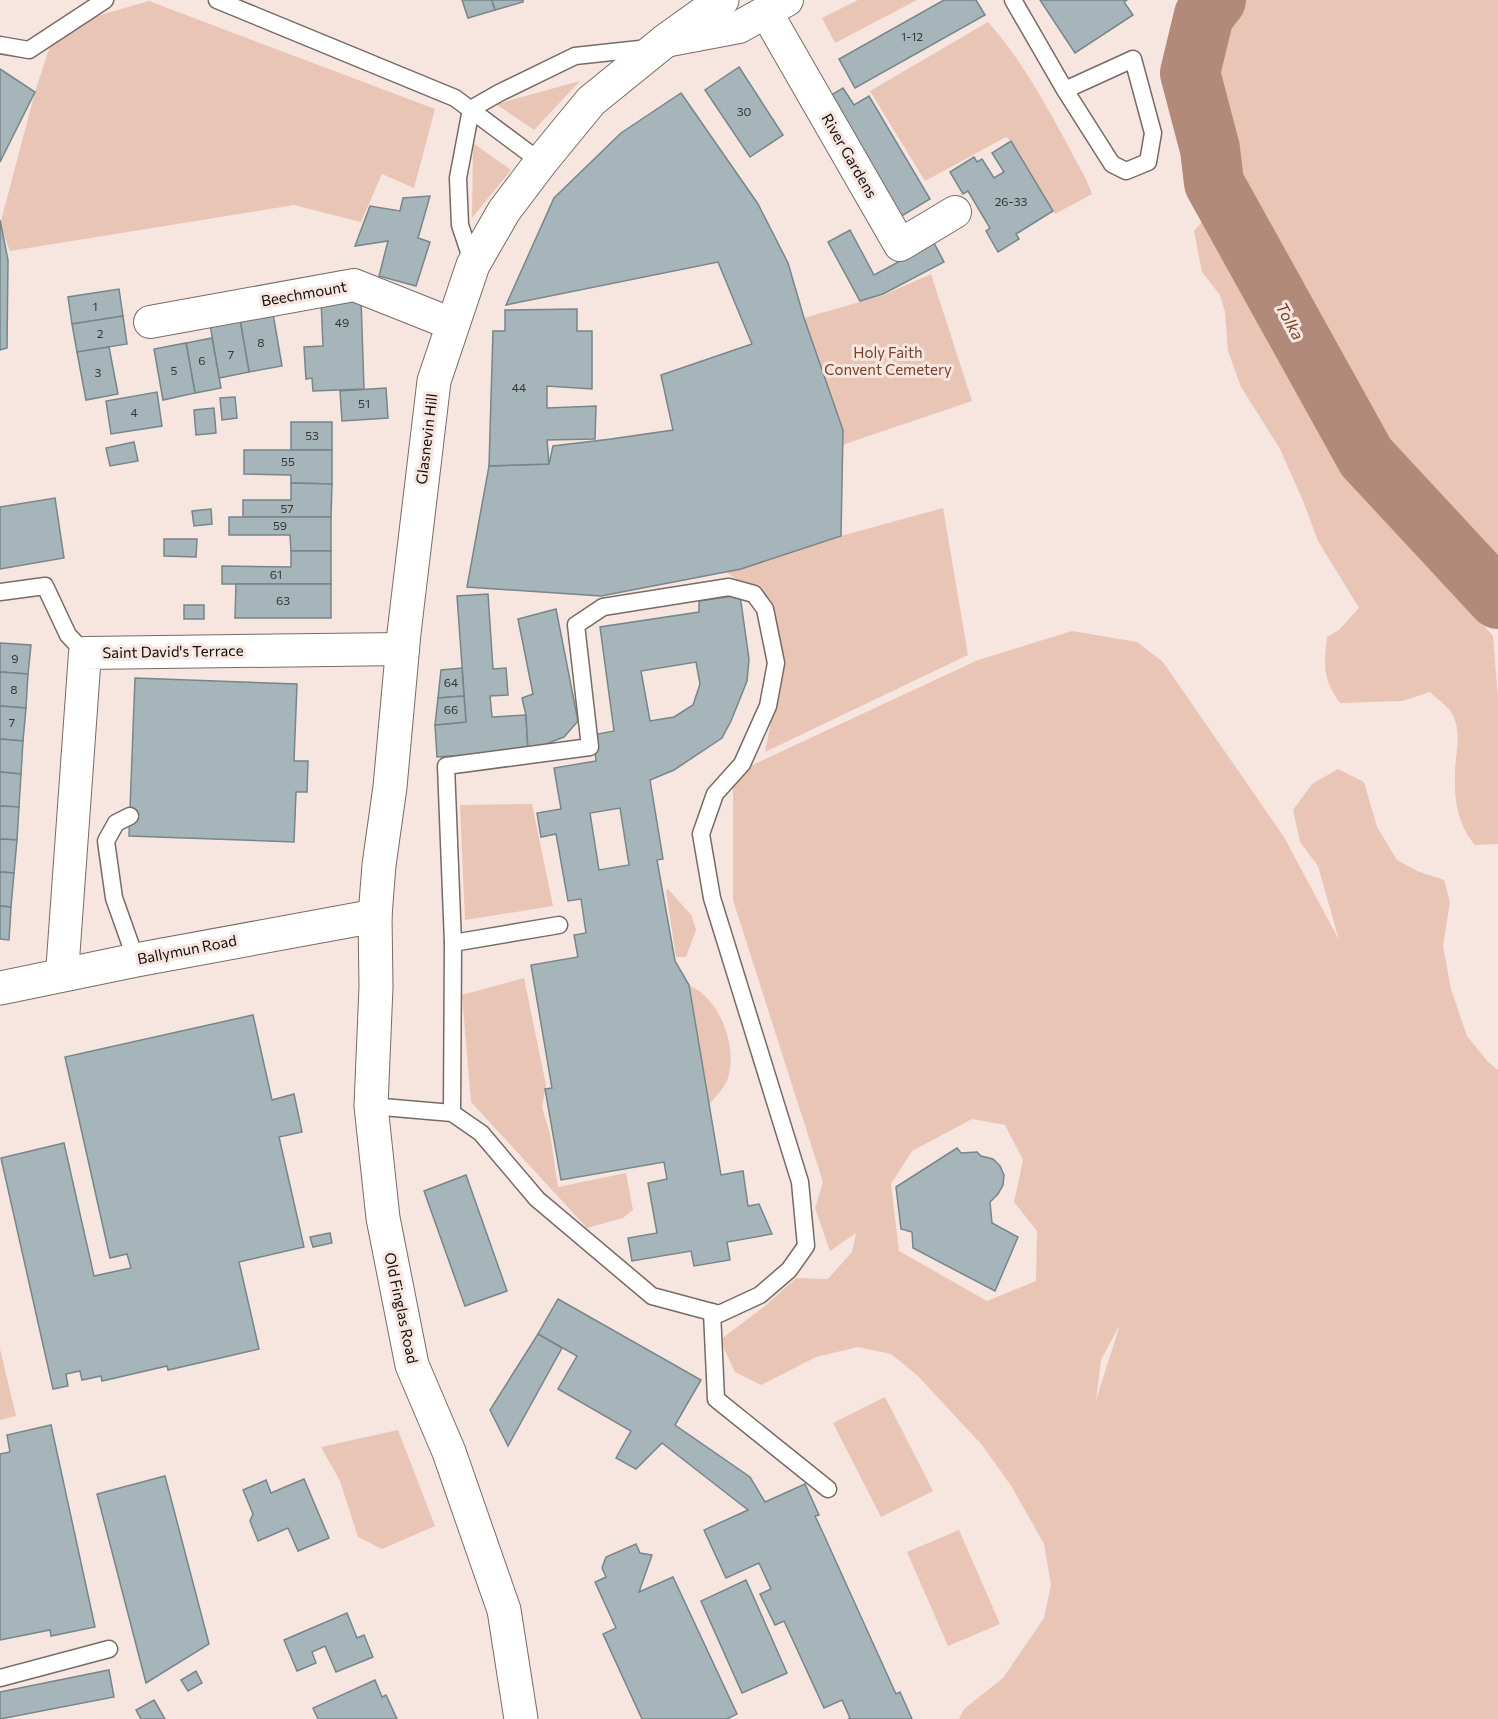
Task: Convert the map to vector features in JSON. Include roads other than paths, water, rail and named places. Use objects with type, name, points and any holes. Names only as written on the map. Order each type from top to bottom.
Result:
[{"type":"street","name":"Glasnevin Hill","points":[[375,916],[434,381],[473,265],[504,211],[591,101],[661,44],[722,0]]},
{"type":"street","name":"Glasnevin Hill","points":[[661,44],[739,27],[776,6]]},
{"type":"street","name":"River Gardens","points":[[776,6],[900,245],[955,212]]},
{"type":"street","name":"Beechmount","points":[[150,322],[354,285],[452,324]]},
{"type":"street","name":"Saint David's Terrace","points":[[62,974],[85,653],[403,649]]},
{"type":"street","name":"Ballymun Road","points":[[0,988],[62,974],[375,916]]},
{"type":"street","name":"Old Finglas Road","points":[[375,916],[376,987],[371,1106],[383,1218],[412,1365],[449,1452],[504,1610],[521,1719]]},
{"type":"lane","points":[[0,45],[29,50],[105,0]]},
{"type":"lane","points":[[217,0],[455,98],[541,162]]},
{"type":"lane","points":[[1013,0],[1065,90],[1112,164],[1126,171],[1148,162],[1153,133],[1133,59],[1065,90]]},
{"type":"lane","points":[[473,265],[460,225],[458,178],[471,109],[575,56],[661,44]]},
{"type":"lane","points":[[0,592],[45,586],[68,635],[85,653]]},
{"type":"lane","points":[[371,1106],[452,1113],[481,1132],[537,1199],[652,1296],[719,1314],[760,1295],[789,1270],[806,1246],[800,1182],[712,898],[701,834],[715,794],[742,764],[768,706],[776,663],[765,609],[754,594],[729,587],[603,607],[576,624],[590,747],[446,766],[453,943],[452,1113]]},
{"type":"lane","points":[[130,816],[116,823],[106,840],[114,898],[136,960]]},
{"type":"lane","points":[[453,943],[558,925]]},
{"type":"lane","points":[[712,1312],[716,1399],[828,1489]]},
{"type":"lane","points":[[0,1678],[109,1649]]},
{"type":"waterway","name":"Tolka","points":[[1216,0],[1204,15],[1190,73],[1210,149],[1214,183],[1366,457],[1498,599]]},
{"type":"park label","name":"Holy Faith Convent Cemetery","points":[[888,362]]}]
